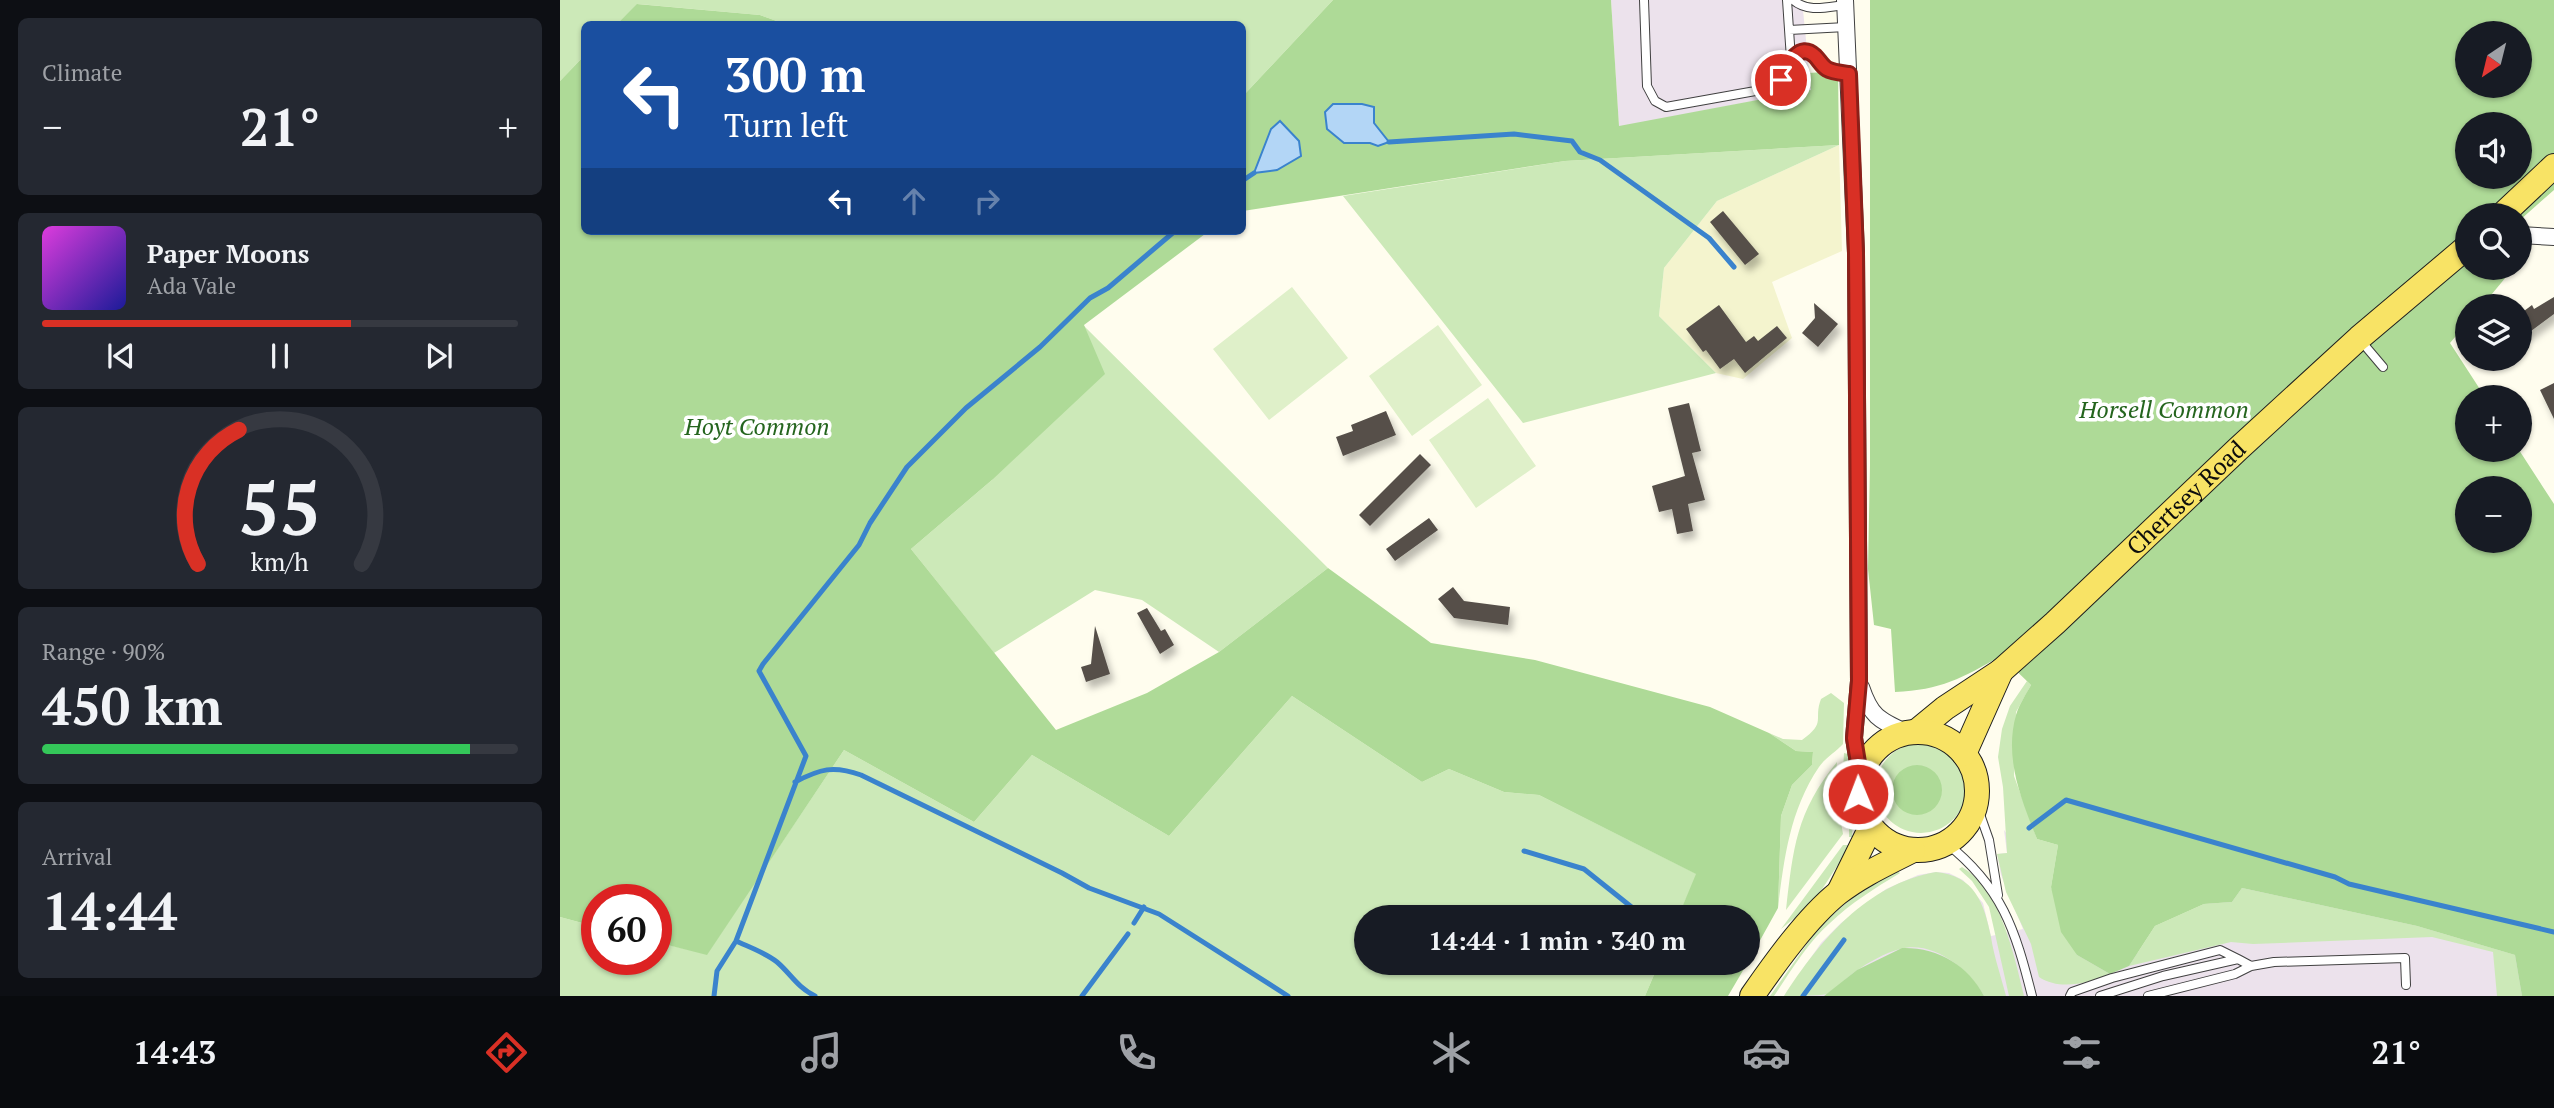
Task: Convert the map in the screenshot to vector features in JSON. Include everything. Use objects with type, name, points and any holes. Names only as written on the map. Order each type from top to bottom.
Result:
[{"type":"main road","points":[[2515,203],[2554,166]]},
{"type":"main road","name":"Chertsey Road","points":[[1912,732],[2001,671],[2359,338],[2419,294],[2455,259]]},
{"type":"main road","name":"Chertsey Road","points":[[1964,754],[2001,671]]},
{"type":"main road","points":[[1912,732],[1929,733],[1948,740],[1964,754],[1974,772],[1977,787],[1976,803],[1962,830],[1946,843],[1913,850],[1888,842],[1871,827],[1863,813],[1858,794],[1860,775],[1868,758],[1881,744],[1912,732]]},
{"type":"main road","points":[[1838,893],[1871,827]]},
{"type":"main road","points":[[1752,996],[1801,932],[1838,893],[1913,850]]},
{"type":"street","points":[[1845,2],[1856,253],[1859,681],[1854,738],[1860,775]]},
{"type":"street","points":[[2532,236],[2554,237]]},
{"type":"street","points":[[1859,681],[1871,712],[1876,717],[1912,732]]},
{"type":"lane","points":[[1644,0],[1647,86],[1651,96],[1660,105],[1674,107],[1772,88],[1781,80],[1791,59],[1804,51],[1813,53],[1828,70],[1849,74]]},
{"type":"lane","points":[[1787,0],[1791,59]]},
{"type":"lane","points":[[1793,0],[1801,7],[1809,9],[1845,2]]},
{"type":"lane","points":[[1789,30],[1846,27]]},
{"type":"lane","points":[[2359,338],[2383,367]]},
{"type":"lane","points":[[1976,803],[1989,840],[1999,900]]},
{"type":"lane","points":[[1946,843],[1975,867],[1999,900],[2018,945],[2032,996]]},
{"type":"lane","points":[[2070,996],[2072,992],[2112,978],[2220,950],[2250,966]]},
{"type":"lane","points":[[2148,996],[2235,974],[2250,966],[2280,961],[2405,958],[2406,985]]},
{"type":"lane","points":[[2100,996],[2163,976],[2238,959]]},
{"type":"lane","points":[[2208,965],[2212,979]]},
{"type":"shaded area","points":[[1611,0],[1802,0],[1811,90],[1619,127]]},
{"type":"shaded area","points":[[2004,830],[2110,973],[2204,904],[2232,902],[2242,888],[2417,926],[2515,955],[2554,960],[2554,996],[1784,996],[1821,943],[1841,923],[1886,889],[1918,875],[1949,873],[1963,880],[1983,903],[1991,936],[2023,929],[2001,875],[1997,854],[2007,853]]},
{"type":"green space","points":[[560,0],[1333,0],[1246,93],[1246,21],[777,21],[760,15],[638,4],[620,21],[581,21],[581,59],[560,81]]},
{"type":"green space","points":[[1333,0],[1611,0],[1619,126],[1811,90],[1809,73],[1838,71],[1839,145],[1565,161],[1246,211],[1246,93]]},
{"type":"green space","name":"Horsell Common","points":[[1870,0],[2554,0],[2554,190],[2532,209],[2532,203],[2455,203],[2455,280],[2504,280],[2492,294],[2455,294],[2455,337],[2450,343],[2455,351],[2455,371],[2468,371],[2477,385],[2455,385],[2455,462],[2527,462],[2554,504],[2554,996],[2522,996],[2515,955],[2417,926],[2242,888],[2232,902],[2204,904],[2155,926],[2129,966],[2110,974],[2077,955],[2061,932],[2051,887],[2058,845],[2037,839],[2020,794],[2013,763],[2016,715],[2031,685],[2001,656],[1951,682],[1925,689],[1895,692],[1891,629],[1874,625],[1868,569]]},
{"type":"green space","points":[[637,4],[760,15],[777,21],[620,21]]},
{"type":"green space","name":"Hoyt Common","points":[[581,59],[581,235],[1204,235],[1084,325],[1105,374],[992,480],[911,549],[1056,730],[1147,693],[1219,652],[1328,568],[1431,643],[1535,660],[1710,707],[1769,733],[1796,751],[1813,752],[1812,765],[1792,785],[1781,816],[1778,908],[1760,940],[1760,905],[1683,905],[1696,874],[1539,795],[1504,792],[1449,769],[1422,782],[1292,696],[1169,836],[1032,755],[974,822],[844,750],[707,955],[672,946],[672,884],[581,884],[581,923],[560,917],[560,81]]},
{"type":"green space","points":[[1839,145],[1842,251],[1772,282],[1792,338],[1743,379],[1716,373],[1659,316],[1664,268],[1717,201]]},
{"type":"green space","points":[[1839,145],[1717,201],[1664,268],[1659,316],[1716,373],[1523,423],[1343,196],[1565,161]]},
{"type":"green space","points":[[1292,287],[1348,358],[1269,420],[1213,349]]},
{"type":"green space","points":[[1083,325],[1328,568],[1219,652],[1142,600],[1095,590],[994,653],[911,549],[992,480]]},
{"type":"green space","points":[[1438,325],[1482,385],[1412,436],[1369,376]]},
{"type":"green space","points":[[1488,398],[1536,466],[1476,508],[1429,440]]},
{"type":"green space","points":[[2027,681],[2031,685],[2016,712],[2014,776],[2037,839],[2058,845],[2051,887],[2077,955],[2110,974],[2084,983],[2056,984],[2039,977],[2031,944],[2006,892],[1997,854],[2007,853],[2003,787],[1998,757],[2002,729],[2010,706]]},
{"type":"green space","points":[[1831,693],[1844,703],[1843,744],[1819,767],[1801,800],[1786,853],[1778,908],[1781,816],[1792,785],[1812,765],[1813,752],[1796,751],[1769,733],[1783,739],[1802,740],[1817,725],[1821,699]]},
{"type":"green space","points":[[1292,696],[1422,782],[1449,769],[1504,792],[1539,795],[1697,874],[1683,905],[1354,905],[1354,975],[1654,975],[1645,996],[560,996],[560,917],[581,923],[581,975],[672,975],[672,946],[707,954],[844,750],[974,822],[1032,755],[1169,836]]},
{"type":"green space","points":[[1921,743],[1938,747],[1953,756],[1962,771],[1966,788],[1962,805],[1953,820],[1938,829],[1921,833],[1904,829],[1889,820],[1880,805],[1876,788],[1880,771],[1889,756],[1904,747]]},
{"type":"green space","points":[[1844,753],[1848,754],[1847,791],[1853,821],[1852,837],[1849,837],[1849,824],[1843,802]]},
{"type":"green space","points":[[1837,762],[1835,788],[1843,834],[1786,910],[1799,832],[1813,798]]},
{"type":"green space","points":[[1917,765],[1934,773],[1942,790],[1934,807],[1917,815],[1900,807],[1892,790],[1900,773]]},
{"type":"green space","points":[[1843,845],[1849,845],[1847,851],[1813,903],[1781,929]]},
{"type":"green space","points":[[1962,867],[1987,891],[1996,907],[2010,943],[2024,996],[2009,996],[1989,907],[1972,881],[1959,869]]},
{"type":"green space","points":[[1897,871],[1900,873],[1855,902],[1822,931],[1774,996],[1770,996],[1819,927],[1853,897]]},
{"type":"green space","points":[[1936,872],[1960,879],[1969,885],[1981,903],[2006,996],[1984,996],[1969,976],[1949,959],[1925,949],[1912,947],[1894,951],[1872,961],[1827,994],[1784,996],[1830,935],[1867,902],[1911,878]]},
{"type":"green space","points":[[2242,888],[2417,926],[2515,955],[2522,996],[2497,996],[2493,952],[2432,937],[2253,944],[2231,942],[2129,966],[2155,926],[2204,904],[2232,902]]},
{"type":"green space","points":[[1902,948],[1927,951],[1950,960],[1969,975],[1984,996],[1824,996],[1857,970]]},
{"type":"green space","points":[[1654,975],[1740,975],[1728,996],[1645,996]]},
{"type":"water","points":[[1333,104],[1362,104],[1374,107],[1374,123],[1389,142],[1378,146],[1370,143],[1344,143],[1327,129],[1325,112]]},
{"type":"water","points":[[1280,121],[1299,141],[1301,156],[1277,170],[1254,173],[1271,129]]},
{"type":"building","points":[[1723,211],[1759,254],[1745,265],[1710,222]]},
{"type":"building","points":[[2554,297],[2554,314],[2532,330],[2532,305],[2534,309]]},
{"type":"building","points":[[1814,303],[1838,324],[1818,347],[1802,333],[1815,318]]},
{"type":"building","points":[[1719,305],[1746,342],[1754,336],[1758,341],[1777,326],[1787,338],[1745,373],[1734,359],[1720,369],[1686,329]]},
{"type":"building","points":[[2554,383],[2554,419],[2540,390]]},
{"type":"building","points":[[1689,403],[1701,451],[1692,453],[1705,500],[1688,504],[1693,531],[1677,534],[1672,509],[1659,512],[1652,486],[1685,476],[1668,408]]},
{"type":"building","points":[[1386,411],[1396,435],[1343,456],[1336,437],[1353,431],[1351,425]]},
{"type":"building","points":[[1420,454],[1431,465],[1370,526],[1359,515]]},
{"type":"building","points":[[1429,518],[1438,530],[1395,561],[1386,549]]},
{"type":"building","points":[[1453,587],[1464,601],[1510,607],[1508,625],[1454,618],[1438,599]]},
{"type":"building","points":[[1147,608],[1161,631],[1165,629],[1174,645],[1160,654],[1137,613]]},
{"type":"building","points":[[1095,626],[1110,674],[1086,682],[1081,667],[1091,664]]},
{"type":"waterway","points":[[1389,142],[1514,134],[1572,141],[1580,152],[1600,160],[1709,238],[1734,267]]},
{"type":"waterway","points":[[1246,178],[1254,173]]},
{"type":"waterway","points":[[714,996],[717,971],[736,941],[806,756],[759,671],[763,664],[859,545],[870,523],[907,467],[966,408],[1040,347],[1090,298],[1108,288],[1170,235]]},
{"type":"waterway","points":[[795,782],[812,774],[834,769],[861,775],[1089,888],[1159,914],[1288,996]]},
{"type":"waterway","points":[[2029,828],[2066,800],[2335,877],[2349,884],[2554,932]]},
{"type":"waterway","points":[[1524,851],[1584,869],[1629,905]]},
{"type":"waterway","points":[[1134,923],[1144,907]]},
{"type":"waterway","points":[[1082,996],[1128,934]]},
{"type":"waterway","points":[[1803,996],[1844,940]]},
{"type":"waterway","points":[[736,941],[773,959],[803,989],[815,996]]},
{"type":"route","points":[[1781,80],[1791,59],[1804,51],[1813,53],[1828,70],[1849,74],[1857,278],[1859,681],[1854,738],[1860,775],[1858,794]]}]
